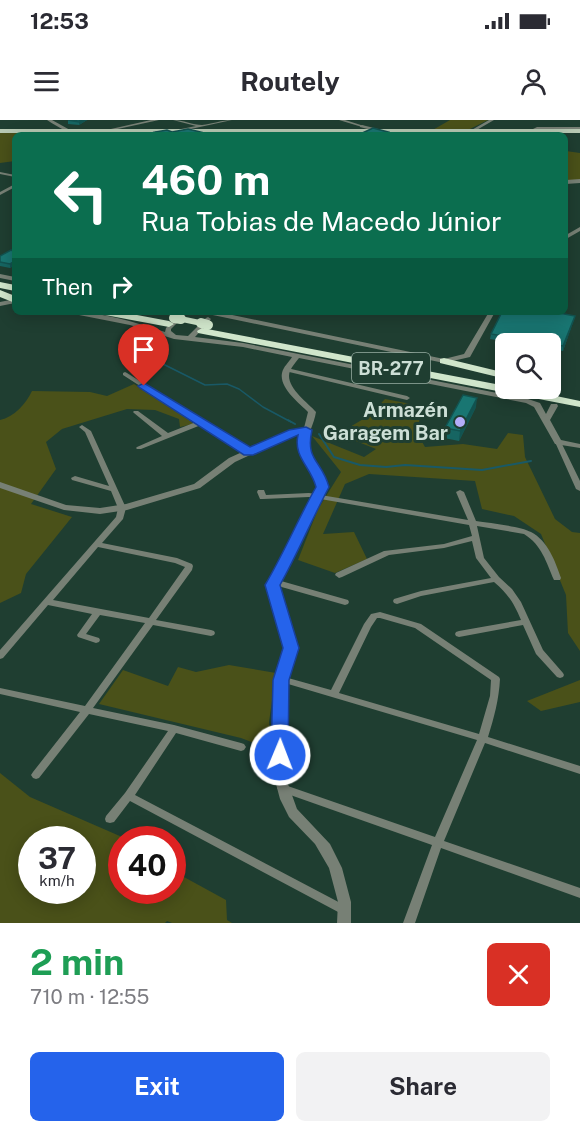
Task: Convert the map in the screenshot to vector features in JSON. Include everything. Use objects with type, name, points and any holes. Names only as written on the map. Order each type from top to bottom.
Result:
[{"type":"highway","name":"BR-277","points":[[125,315],[177,323]]},
{"type":"highway","name":"BR-277","points":[[152,315],[199,330],[580,405]]},
{"type":"highway","name":"BR-277","points":[[199,330],[495,380]]},
{"type":"highway","points":[[444,361],[495,373]]},
{"type":"highway","points":[[561,392],[580,396]]},
{"type":"highway","points":[[537,405],[580,405]]},
{"type":"main road","points":[[51,131],[60,127]]},
{"type":"main road","points":[[531,132],[578,130]]},
{"type":"main road","points":[[0,131],[171,132]]},
{"type":"street","points":[[50,120],[72,132]]},
{"type":"street","points":[[104,131],[157,120]]},
{"type":"street","points":[[175,120],[202,126]]},
{"type":"street","points":[[171,132],[230,120]]},
{"type":"street","points":[[341,120],[386,132]]},
{"type":"street","points":[[362,126],[375,120]]},
{"type":"street","points":[[470,132],[492,120]]},
{"type":"street","points":[[90,315],[131,323],[177,323]]},
{"type":"street","points":[[210,315],[199,330],[237,344],[528,401],[537,405],[558,442],[580,489]]},
{"type":"street","points":[[221,315],[444,361],[464,357],[471,351],[490,315]]},
{"type":"street","points":[[297,356],[287,370],[285,379],[290,388],[312,412],[302,444],[304,454],[322,481],[319,496],[272,585],[291,648],[281,680],[279,773],[282,788],[294,814],[319,839],[333,860],[341,886],[344,923]]},
{"type":"street","points":[[464,357],[475,367]]},
{"type":"street","points":[[287,370],[407,398]]},
{"type":"street","points":[[125,374],[249,452]]},
{"type":"street","points":[[546,420],[554,406]]},
{"type":"street","points":[[136,412],[167,436]]},
{"type":"street","points":[[140,448],[201,422]]},
{"type":"street","points":[[0,656],[120,517],[122,508],[88,431],[82,427]]},
{"type":"street","points":[[0,485],[64,507],[82,510],[122,508],[184,491],[249,452],[294,432],[306,430]]},
{"type":"street","points":[[558,442],[580,446]]},
{"type":"street","points":[[75,478],[114,490]]},
{"type":"street","points":[[261,492],[263,497],[319,496],[526,532],[535,536],[549,557],[557,578]]},
{"type":"street","points":[[460,492],[472,521],[480,558],[518,604],[539,652],[560,675]]},
{"type":"street","points":[[339,575],[387,553],[444,546],[475,538]]},
{"type":"street","points":[[36,775],[87,710],[188,570],[189,566],[98,545]]},
{"type":"street","points":[[397,601],[412,595],[496,579]]},
{"type":"street","points":[[274,582],[345,602]]},
{"type":"street","points":[[46,602],[211,633]]},
{"type":"street","points":[[96,640],[81,635],[98,612]]},
{"type":"street","points":[[334,694],[370,621],[374,616],[380,615],[418,626],[488,671],[496,679],[496,690],[481,738],[437,842],[409,923]]},
{"type":"street","points":[[459,634],[524,622]]},
{"type":"street","points":[[281,680],[481,738],[580,770]]},
{"type":"street","points":[[0,691],[174,729],[241,747]]},
{"type":"street","points":[[110,819],[129,796],[174,729]]},
{"type":"street","points":[[282,788],[580,893]]},
{"type":"street","points":[[129,796],[344,910]]},
{"type":"green space","points":[[450,120],[488,120],[466,131],[431,131]]},
{"type":"green space","points":[[0,133],[12,133],[12,161],[0,163]]},
{"type":"green space","points":[[568,151],[580,153],[580,180],[568,181]]},
{"type":"green space","points":[[134,384],[189,417],[193,424],[180,427],[179,419],[155,410],[127,409],[62,429],[46,442],[56,469],[31,504],[72,517],[26,574],[21,593],[0,603],[0,420],[19,409],[32,391],[90,392],[107,396]]},
{"type":"green space","points":[[385,399],[422,406],[417,433],[425,447],[463,444],[497,449],[508,433],[523,435],[525,457],[555,519],[572,532],[580,533],[580,651],[568,633],[566,595],[541,534],[514,516],[482,509],[475,481],[369,474],[345,484],[323,534],[354,532],[367,559],[335,573],[298,560],[318,509],[341,472],[312,436],[364,457],[376,449],[338,434],[370,415]]},
{"type":"green space","points":[[229,665],[276,673],[269,722],[272,750],[241,738],[99,704],[123,670],[168,686],[178,667],[196,672]]},
{"type":"green space","points":[[580,680],[580,702],[541,711],[527,701]]},
{"type":"green space","points":[[0,773],[30,797],[108,831],[108,904],[186,904],[186,878],[226,900],[227,920],[232,923],[172,923],[167,921],[165,923],[0,923]]},
{"type":"building","points":[[373,128],[388,132],[364,132]]},
{"type":"building","points":[[188,129],[201,132],[172,132]]},
{"type":"building","points":[[12,250],[12,263],[0,262],[0,256]]},
{"type":"building","points":[[500,315],[575,316],[563,346],[561,346],[561,333],[491,334]]},
{"type":"building","points":[[463,395],[477,398],[460,431],[445,428]]},
{"type":"waterway","points":[[166,344],[146,351],[151,358],[205,385],[227,384],[239,389],[263,407],[291,422]]},
{"type":"waterway","points":[[288,420],[295,424]]},
{"type":"waterway","points":[[319,434],[334,457],[360,465],[386,467],[405,465],[482,470],[531,461]]},
{"type":"place","name":"Armazén Garagem Bar","points":[[460,422]]},
{"type":"route","points":[[144,386],[249,452],[294,432],[306,430],[302,444],[304,454],[319,474],[322,487],[300,529],[294,546],[272,585],[291,648],[281,680],[280,755]]}]
